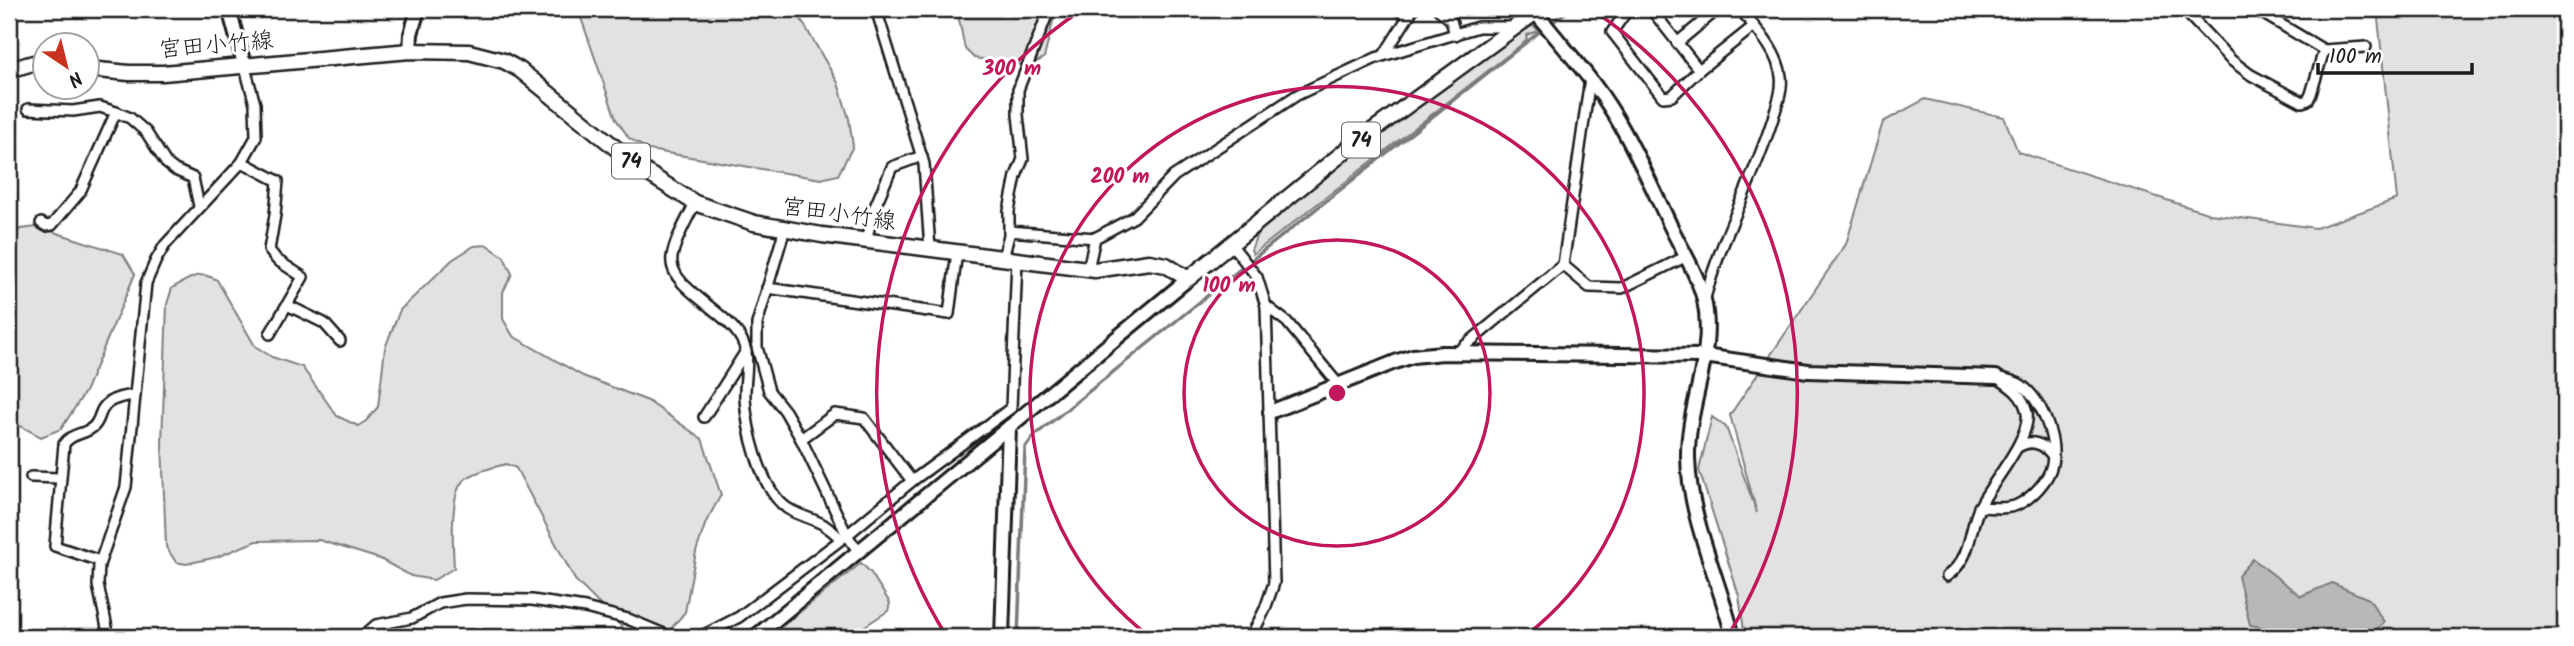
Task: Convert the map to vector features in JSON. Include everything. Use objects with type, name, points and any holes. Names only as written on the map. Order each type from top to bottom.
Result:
[{"type":"main road","name":"74","points":[[1188,279],[1350,147],[1536,10]]},
{"type":"main road","name":"宮田小竹線","points":[[102,70],[163,73],[410,51],[468,52],[504,61],[520,70],[644,172],[695,203],[754,223],[866,241],[1088,269],[1149,262],[1166,265],[1188,279]]},
{"type":"main road","points":[[9,70],[32,63]]},
{"type":"street","points":[[109,637],[98,585],[100,561],[124,497],[146,283],[165,245],[242,162],[256,137],[257,123],[229,9]]},
{"type":"street","points":[[410,51],[411,34],[418,9]]},
{"type":"street","points":[[876,9],[922,156],[930,249]]},
{"type":"street","points":[[700,637],[739,617],[912,481],[1011,408],[1009,211],[1016,176],[1023,159],[1018,90],[1047,15],[1052,9]]},
{"type":"street","points":[[1384,55],[1410,12],[1398,9]]},
{"type":"street","points":[[1438,9],[1451,20],[1455,35]]},
{"type":"street","points":[[1699,70],[1649,9],[1624,10],[1612,32],[1663,97],[1672,96],[1699,70],[1754,26]]},
{"type":"street","points":[[1677,43],[1718,9]]},
{"type":"street","points":[[1704,301],[1715,266],[1766,140],[1782,88],[1777,60],[1740,9]]},
{"type":"street","points":[[2183,9],[2231,60],[2251,75],[2302,102],[2308,100],[2311,94],[2324,50]]},
{"type":"street","points":[[2255,9],[2324,50],[2366,47]]},
{"type":"street","points":[[1536,10],[1614,113],[1639,160],[1704,301],[1707,327],[1704,356],[1690,422],[1689,468],[1698,518],[1733,637]]},
{"type":"street","points":[[1009,231],[1095,238],[1134,217],[1174,176],[1297,95],[1384,55],[1478,27],[1515,27]]},
{"type":"street","points":[[1455,354],[1563,265],[1590,79]]},
{"type":"street","points":[[28,108],[73,111],[100,107],[130,118],[146,132],[166,163],[174,170],[193,178],[199,206]]},
{"type":"street","points":[[41,223],[52,225],[80,192],[116,112]]},
{"type":"street","points":[[866,241],[874,209],[892,167],[922,156]]},
{"type":"street","points":[[242,162],[275,177],[278,181],[268,250],[276,260],[303,277],[270,334]]},
{"type":"street","points":[[695,203],[675,247],[672,267],[681,284],[731,324],[744,344],[749,428],[756,454],[773,495],[787,508],[844,537],[858,551]]},
{"type":"street","points":[[785,228],[757,324],[756,339],[763,376],[769,391],[785,411],[801,439],[844,537]]},
{"type":"street","points":[[1088,269],[1095,238]]},
{"type":"street","points":[[1231,244],[1257,277],[1266,306],[1274,583],[1251,637]]},
{"type":"street","points":[[767,288],[949,314],[957,252]]},
{"type":"street","points":[[1563,265],[1589,287],[1622,288],[1685,257]]},
{"type":"street","points":[[755,637],[1188,279]]},
{"type":"street","points":[[286,304],[324,323],[340,341]]},
{"type":"street","points":[[1266,306],[1287,322],[1338,384]]},
{"type":"street","points":[[704,417],[745,351],[756,339]]},
{"type":"street","points":[[1270,412],[1413,356],[1455,354],[1704,356],[1808,371],[1996,377],[2012,380],[2031,394],[2043,415],[2052,445],[2052,466],[2046,478],[2029,498],[2009,508],[1979,507]]},
{"type":"street","points":[[1947,576],[1961,564],[1966,555],[1979,507],[2017,448],[2027,422],[2026,411],[2014,389],[1996,377]]},
{"type":"street","points":[[100,561],[55,547],[64,444],[68,439],[91,429],[98,422],[104,406],[111,401],[135,396]]},
{"type":"street","points":[[801,439],[835,414],[864,418],[912,481]]},
{"type":"street","points":[[1002,637],[1009,427]]},
{"type":"street","points":[[2017,448],[2029,442],[2040,444],[2052,454]]},
{"type":"street","points":[[31,477],[60,478]]},
{"type":"street","points":[[362,637],[376,625],[412,618],[440,603],[466,599],[532,600],[585,608],[628,619],[671,637]]},
{"type":"shaded area","points":[[578,9],[795,9],[838,83],[849,119],[853,146],[838,175],[821,179],[649,150],[629,138],[616,119]]},
{"type":"shaded area","points":[[961,9],[1056,9],[1044,58],[1029,66],[974,58],[965,49],[959,19]]},
{"type":"shaded area","points":[[2377,9],[2565,9],[2565,637],[1745,637],[1739,596],[1699,470],[1712,417],[1726,427],[1757,513],[1730,415],[1846,244],[1883,122],[1925,99],[2004,117],[2018,152],[2210,214],[2316,228],[2397,199]]},
{"type":"shaded area","points":[[1527,25],[1538,31],[1527,35],[1526,41],[1253,254],[1251,250],[1257,234],[1313,182]]},
{"type":"shaded area","points":[[38,227],[123,254],[135,274],[85,392],[61,429],[41,437],[9,420],[9,272],[13,238],[20,229]]},
{"type":"shaded area","points":[[487,245],[504,257],[512,274],[503,292],[503,319],[513,336],[583,376],[648,401],[702,439],[721,495],[706,522],[696,552],[685,612],[671,629],[657,637],[629,634],[575,580],[516,468],[506,464],[474,474],[459,487],[453,521],[454,568],[434,580],[411,576],[380,559],[319,540],[256,541],[217,557],[186,564],[176,562],[166,547],[162,442],[167,304],[172,288],[199,275],[217,280],[255,346],[272,357],[302,367],[337,416],[358,426],[378,407],[385,348],[400,310],[452,260],[474,246]]},
{"type":"shaded area","points":[[2253,559],[2301,596],[2332,583],[2369,599],[2384,622],[2370,637],[2278,637],[2273,629],[2250,625],[2238,576]]},
{"type":"shaded area","points":[[861,563],[871,573],[890,603],[888,611],[848,637],[769,637]]},
{"type":"waterway","points":[[1549,25],[1570,9]]},
{"type":"waterway","points":[[1018,637],[1025,448],[1034,436],[1543,29]]}]
